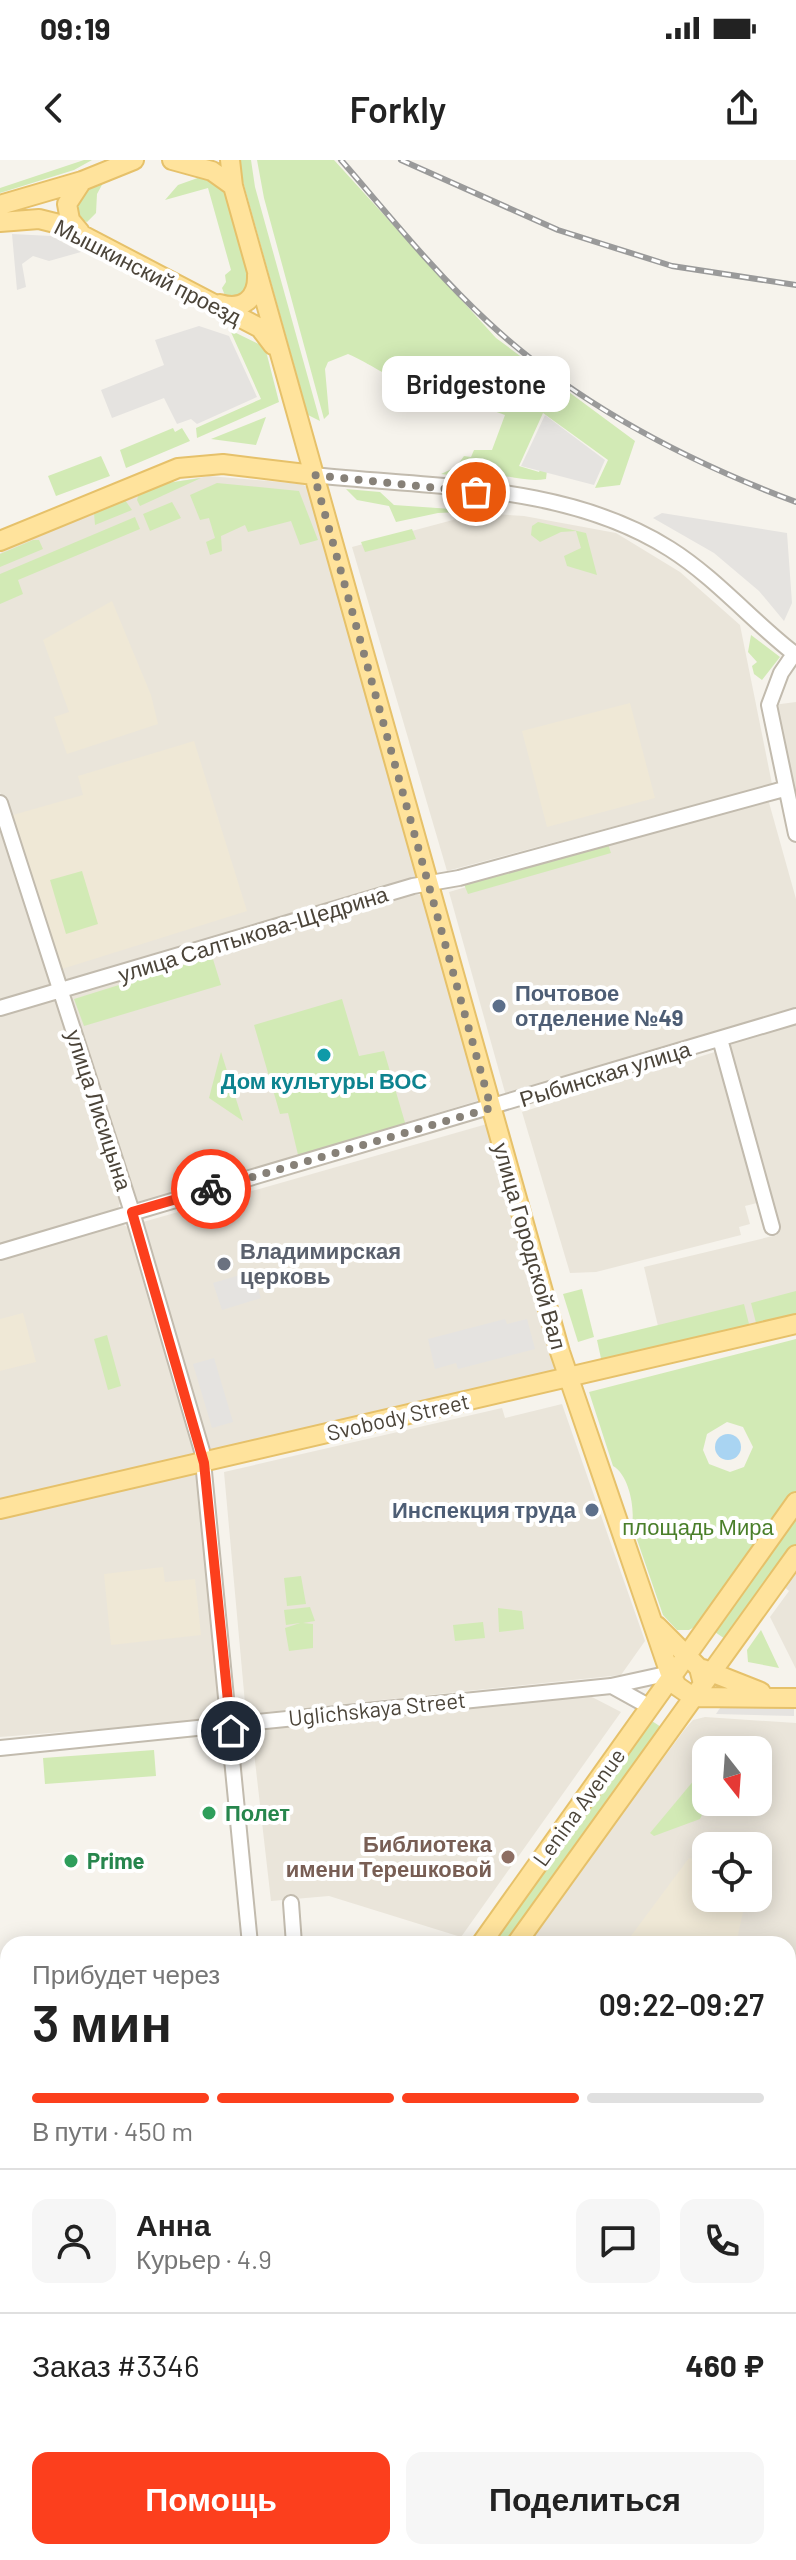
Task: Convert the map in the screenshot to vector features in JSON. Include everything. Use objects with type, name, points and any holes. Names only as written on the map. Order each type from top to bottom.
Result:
[{"type":"main road","points":[[172,160],[212,171],[233,186]]},
{"type":"main road","points":[[211,301],[230,307],[245,303],[256,292],[257,273],[233,186],[230,160]]},
{"type":"main road","name":"Мышкинский проезд","points":[[0,205],[82,181],[134,161]]},
{"type":"main road","points":[[82,181],[67,204],[70,220],[83,234]]},
{"type":"main road","name":"Мышкинский проезд","points":[[0,222],[39,219],[83,234],[260,328],[280,358]]},
{"type":"main road","name":"улица Городской Вал","points":[[257,273],[568,1378],[651,1613],[662,1639],[686,1677]]},
{"type":"main road","points":[[0,541],[178,468],[223,464],[314,475]]},
{"type":"main road","name":"Svobody Street","points":[[0,1509],[796,1324]]},
{"type":"main road","name":"Lenina Avenue","points":[[521,1936],[686,1677],[705,1630],[796,1502]]},
{"type":"main road","name":"Lenina Avenue","points":[[487,1936],[650,1707],[731,1645],[796,1555]]},
{"type":"main road","points":[[686,1677],[662,1639],[705,1630]]},
{"type":"main road","points":[[731,1645],[736,1670],[745,1687]]},
{"type":"main road","name":"Uglichskaya Street","points":[[686,1677],[790,1698]]},
{"type":"main road","name":"Uglichskaya Street","points":[[686,1677],[790,1698]]},
{"type":"street","points":[[314,475],[526,497],[619,522],[685,559],[795,655],[781,673],[769,705],[784,789],[796,834]]},
{"type":"street","name":"улица Салтыкова-Щедрина","points":[[0,1008],[429,883],[784,789]]},
{"type":"street","name":"улица Лисицына","points":[[0,803],[132,1212],[204,1463],[249,1936]]},
{"type":"street","name":"Рыбинская улица","points":[[0,1252],[796,1016]]},
{"type":"street","points":[[720,1039],[772,1227]]},
{"type":"street","name":"Uglichskaya Street","points":[[0,1748],[686,1677]]},
{"type":"street","points":[[611,1686],[650,1707]]},
{"type":"street","points":[[291,1903],[293,1936]]},
{"type":"shaded area","points":[[12,234],[51,236],[81,252],[49,261],[33,256],[22,264],[26,287],[17,290]]},
{"type":"shaded area","points":[[199,326],[229,336],[257,397],[197,424],[191,419],[177,424],[164,398],[112,418],[101,390],[164,365],[155,340]]},
{"type":"shaded area","points":[[545,415],[605,460],[594,485],[521,466]]},
{"type":"shaded area","points":[[209,476],[302,484],[310,489],[417,877],[63,984],[0,792],[0,553],[158,485]]},
{"type":"shaded area","points":[[479,513],[524,516],[616,533],[680,572],[740,625],[772,784],[447,871],[352,547]]},
{"type":"shaded area","points":[[662,513],[787,533],[792,603],[784,621],[759,591],[714,553],[653,518]]},
{"type":"shaded area","points":[[112,601],[151,695],[158,724],[67,754],[54,717],[69,712],[43,640]]},
{"type":"shaded area","points":[[796,702],[796,800],[773,705]]},
{"type":"shaded area","points":[[630,703],[655,798],[547,827],[522,731]]},
{"type":"shaded area","points":[[194,741],[247,911],[62,969],[13,815],[83,795],[78,776]]},
{"type":"shaded area","points":[[768,799],[796,899],[796,1007],[506,1096],[449,892]]},
{"type":"shaded area","points":[[0,822],[58,989],[0,1006]]},
{"type":"shaded area","points":[[411,893],[421,895],[480,1100],[141,1203],[131,1199],[68,993]]},
{"type":"shaded area","points":[[60,993],[120,1203],[117,1212],[0,1246],[0,1011]]},
{"type":"shaded area","points":[[796,1023],[796,1316],[662,1343],[644,1267],[777,1235],[726,1044]]},
{"type":"shaded area","points":[[718,1051],[761,1202],[745,1206],[750,1224],[739,1227],[741,1235],[596,1272],[570,1273],[522,1112]]},
{"type":"shaded area","points":[[487,1124],[567,1379],[207,1463],[139,1229],[143,1222]]},
{"type":"shaded area","points":[[122,1224],[131,1229],[199,1462],[0,1503],[0,1259]]},
{"type":"shaded area","points":[[253,1271],[261,1298],[222,1310],[213,1283]]},
{"type":"shaded area","points":[[23,1313],[36,1362],[0,1371],[0,1319]]},
{"type":"shaded area","points":[[505,1319],[507,1324],[527,1319],[535,1349],[458,1369],[456,1363],[435,1369],[428,1339]]},
{"type":"shaded area","points":[[214,1358],[233,1422],[212,1428],[193,1364]]},
{"type":"shaded area","points":[[562,1404],[645,1641],[621,1675],[246,1714],[224,1472],[502,1408],[505,1418]]},
{"type":"shaded area","points":[[200,1467],[226,1719],[0,1737],[0,1516]]},
{"type":"shaded area","points":[[796,1564],[796,1669],[770,1617],[789,1591],[781,1584]]},
{"type":"shaded area","points":[[163,1567],[165,1582],[195,1579],[201,1635],[111,1645],[104,1574]]},
{"type":"shaded area","points":[[590,1696],[621,1712],[462,1936],[329,1896],[271,1901],[251,1726]]},
{"type":"shaded area","points":[[722,1705],[794,1706],[794,1716],[716,1714]]},
{"type":"shaded area","points":[[705,1717],[796,1723],[796,1936],[532,1936],[693,1720]]},
{"type":"shaded area","points":[[689,1858],[692,1859],[692,1912],[743,1912],[738,1936],[631,1936]]},
{"type":"green space","points":[[92,160],[74,170],[0,193],[0,188]]},
{"type":"green space","points":[[237,160],[251,160],[255,187],[320,421],[308,415]]},
{"type":"green space","points":[[257,160],[334,160],[496,338],[635,441],[620,485],[595,488],[608,460],[543,413],[519,466],[539,472],[542,466],[547,470],[546,479],[441,474],[456,467],[464,456],[471,457],[474,450],[492,450],[505,415],[455,397],[456,389],[403,381],[348,354],[328,362],[325,369],[329,414],[324,419],[264,198]]},
{"type":"green space","points":[[206,175],[220,184],[225,193],[249,273],[250,284],[241,296],[226,298],[222,288],[226,282],[225,275],[231,270],[208,188],[165,200],[178,185]]},
{"type":"green space","points":[[103,183],[97,194],[96,213],[87,222],[75,217],[78,194]]},
{"type":"green space","points":[[230,330],[265,347],[279,402],[197,438],[196,428],[261,399]]},
{"type":"green space","points":[[266,417],[256,445],[211,439]]},
{"type":"green space","points":[[173,428],[175,432],[182,428],[190,441],[126,468],[120,450]]},
{"type":"green space","points":[[101,456],[110,476],[56,496],[48,476]]},
{"type":"green space","points":[[201,478],[140,506],[137,500],[139,493],[167,483]]},
{"type":"green space","points":[[217,483],[299,491],[318,540],[300,545],[291,521],[248,532],[245,525],[221,536],[222,551],[210,555],[206,542],[215,538],[209,518],[200,520],[190,495]]},
{"type":"green space","points":[[346,489],[380,492],[394,505],[480,511],[438,513],[396,522],[389,506],[357,500]]},
{"type":"green space","points":[[125,500],[132,510],[95,525],[94,513]]},
{"type":"green space","points":[[172,502],[181,518],[150,531],[143,514]]},
{"type":"green space","points":[[135,517],[140,529],[18,580],[23,594],[0,604],[0,574]]},
{"type":"green space","points":[[538,522],[586,533],[597,575],[567,566],[564,556],[581,548],[576,531],[561,532],[540,542],[531,535],[532,526]]},
{"type":"green space","points":[[412,529],[416,539],[365,552],[361,542]]},
{"type":"green space","points":[[39,540],[43,549],[0,567],[0,554]]},
{"type":"green space","points":[[751,635],[780,657],[762,680],[754,674],[752,666],[757,662],[748,652]]},
{"type":"green space","points":[[607,841],[611,853],[468,894],[463,882]]},
{"type":"green space","points":[[82,871],[98,924],[66,934],[50,880]]},
{"type":"green space","points":[[212,956],[221,985],[84,1026],[74,999]]},
{"type":"green space","points":[[342,999],[359,1056],[384,1051],[406,1126],[299,1159],[288,1113],[280,1114],[254,1025]]},
{"type":"green space","points":[[221,1052],[243,1121],[209,1098]]},
{"type":"green space","points":[[582,1289],[594,1337],[578,1342],[563,1294]]},
{"type":"green space","points":[[796,1291],[796,1314],[756,1323],[751,1303]]},
{"type":"green space","points":[[744,1304],[750,1328],[602,1363],[597,1340]]},
{"type":"green space","points":[[107,1335],[121,1386],[108,1390],[94,1339]]},
{"type":"green space","name":"площадь Мира","points":[[796,1339],[796,1492],[705,1621],[689,1630],[677,1630],[663,1615],[632,1525],[630,1492],[619,1470],[613,1466],[589,1392]],"holes":[[[727,1422],[743,1427],[753,1447],[744,1467],[730,1472],[709,1464],[703,1450],[707,1434]]]},
{"type":"green space","points":[[796,1512],[796,1544],[728,1641],[712,1630]]},
{"type":"green space","points":[[301,1576],[306,1604],[287,1606],[284,1578]]},
{"type":"green space","points":[[310,1607],[315,1621],[303,1623],[313,1624],[313,1648],[289,1651],[285,1628],[300,1623],[286,1625],[284,1610]]},
{"type":"green space","points":[[498,1608],[522,1611],[524,1629],[499,1632]]},
{"type":"green space","points":[[483,1622],[485,1638],[455,1641],[453,1625]]},
{"type":"green space","points":[[761,1630],[779,1668],[748,1662],[747,1650]]},
{"type":"green space","points":[[652,1721],[661,1727],[513,1936],[496,1936]]},
{"type":"green space","points":[[154,1750],[156,1776],[45,1784],[43,1758]]},
{"type":"green space","points":[[692,1783],[692,1816],[701,1816],[700,1819],[654,1836],[650,1833]]},
{"type":"water","points":[[728,1434],[737,1438],[741,1447],[737,1456],[728,1460],[719,1456],[715,1447],[719,1438]]},
{"type":"railway","points":[[341,160],[449,284],[522,352],[633,427],[713,468],[796,502]]},
{"type":"railway","points":[[401,160],[558,230],[672,266],[796,285]]},
{"type":"way so far","points":[[211,1189],[491,1108],[314,475],[476,492]]},
{"type":"place","name":"Bridgestone","points":[[476,492]]},
{"type":"place","name":"Почтовое отделение №49","points":[[499,1006]]},
{"type":"place","name":"Дом культуры ВОС","points":[[324,1055]]},
{"type":"place","name":"Владимирская церковь","points":[[224,1264]]},
{"type":"place","name":"Инспекция труда","points":[[592,1510]]},
{"type":"place","name":"Полет","points":[[209,1813]]},
{"type":"place","name":"Библиотека имени Терешковой","points":[[508,1857]]},
{"type":"place","name":"Prime","points":[[71,1861]]},
{"type":"route","points":[[211,1189],[132,1212],[202,1451],[231,1731]]}]
